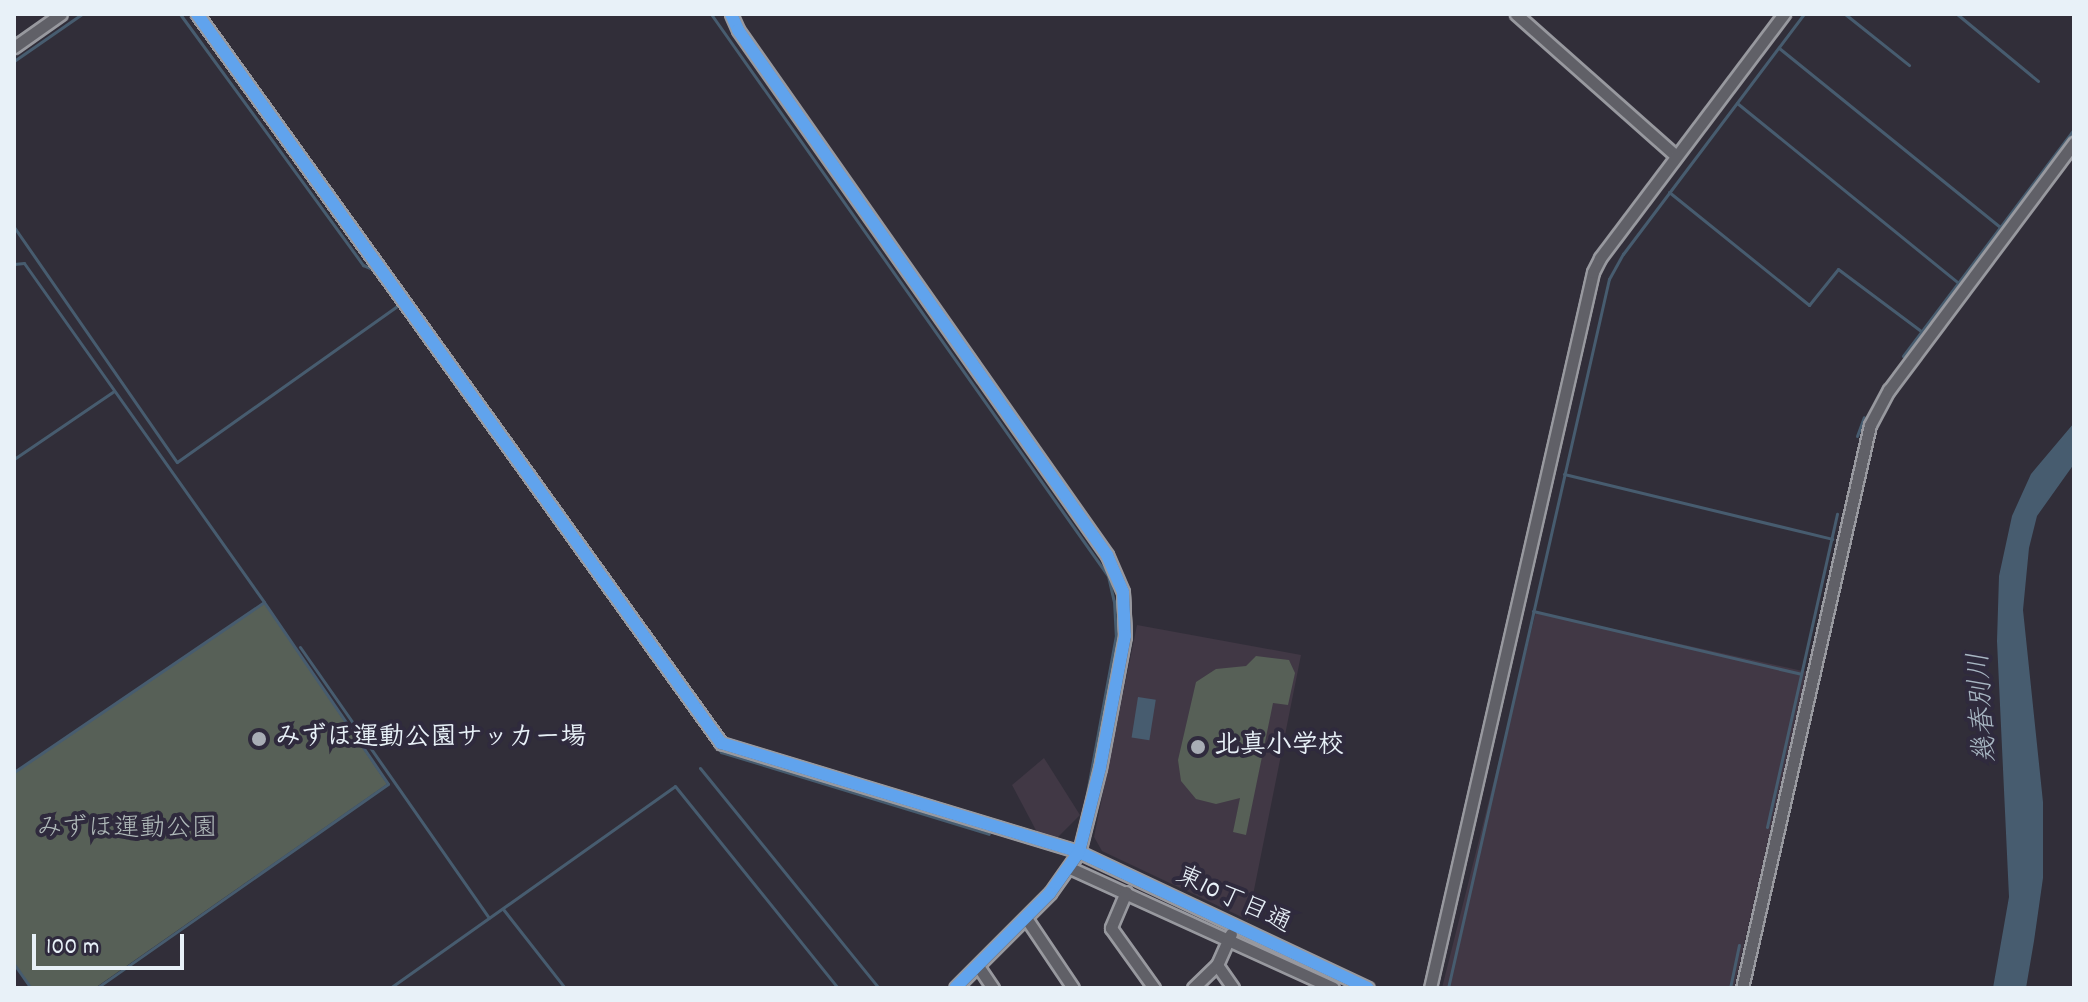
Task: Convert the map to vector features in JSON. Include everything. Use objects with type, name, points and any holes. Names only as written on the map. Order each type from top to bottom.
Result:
[{"type":"street","points":[[14,47],[61,14]]},
{"type":"street","name":"東10丁目通","points":[[197,14],[721,743],[1079,852],[1368,988]]},
{"type":"street","points":[[731,14],[746,42],[1116,573],[1123,592],[1125,636],[1098,782],[1079,852],[1070,868],[1026,918],[955,988]]},
{"type":"street","points":[[1516,14],[1676,156]]},
{"type":"street","points":[[1430,988],[1593,272],[1600,258],[1784,14]]},
{"type":"street","points":[[1742,988],[1870,425],[1889,390],[2074,143]]},
{"type":"street","points":[[1070,868],[1333,988]]},
{"type":"street","points":[[1126,892],[1111,928],[1154,988]]},
{"type":"street","points":[[1026,918],[1073,988]]},
{"type":"street","points":[[1193,988],[1217,965],[1234,927]]},
{"type":"street","points":[[1217,965],[1233,988]]},
{"type":"street","points":[[978,966],[993,988]]},
{"type":"shaded area","points":[[1536,612],[1807,672],[1734,988],[1442,988]]},
{"type":"shaded area","name":"北真小学校","points":[[1137,625],[1301,655],[1248,920],[1102,851],[1094,837]]},
{"type":"shaded area","points":[[1044,758],[1080,815],[1056,839],[1039,836],[1012,785]]},
{"type":"green space","name":"みずほ運動公園","points":[[264,603],[387,784],[95,988],[31,988],[14,964],[14,773]]},
{"type":"green space","points":[[1256,656],[1289,660],[1295,673],[1288,705],[1273,703],[1246,835],[1233,832],[1240,798],[1216,804],[1196,799],[1181,781],[1178,760],[1196,682],[1216,669],[1246,666]]},
{"type":"water","points":[[2074,423],[2074,464],[2037,516],[2029,548],[2023,610],[2043,802],[2043,878],[2034,941],[2026,988],[1993,988],[2009,897],[1997,641],[1999,576],[2012,516],[2031,474]]},
{"type":"water","points":[[1138,697],[1156,700],[1149,740],[1132,737]]},
{"type":"waterway","points":[[14,61],[82,14]]},
{"type":"waterway","points":[[180,14],[363,265],[375,270]]},
{"type":"waterway","points":[[711,14],[1108,576],[1114,601],[1116,635],[1083,814]]},
{"type":"waterway","points":[[1448,988],[1609,279],[1623,254],[1804,14]]},
{"type":"waterway","points":[[1845,14],[1909,65]]},
{"type":"waterway","points":[[1957,14],[2038,81]]},
{"type":"waterway","points":[[1779,48],[2000,227]]},
{"type":"waterway","points":[[1737,103],[1957,282]]},
{"type":"waterway","points":[[1903,356],[2074,129]]},
{"type":"waterway","points":[[1669,192],[1809,305],[1838,269],[1921,331]]},
{"type":"waterway","points":[[14,227],[177,462],[399,305]]},
{"type":"waterway","points":[[14,264],[24,263],[264,602]]},
{"type":"waterway","points":[[393,296],[721,752],[989,834]]},
{"type":"waterway","points":[[14,459],[114,391]]},
{"type":"waterway","points":[[1857,436],[1864,417]]},
{"type":"waterway","points":[[1564,474],[1832,539]]},
{"type":"waterway","points":[[1767,827],[1837,514]]},
{"type":"waterway","points":[[14,772],[264,602],[388,784],[97,988]]},
{"type":"waterway","points":[[1533,611],[1801,674]]},
{"type":"waterway","points":[[300,647],[489,918]]},
{"type":"waterway","points":[[700,768],[879,988]]},
{"type":"waterway","points":[[390,988],[675,786],[838,988]]},
{"type":"waterway","points":[[503,909],[565,988]]},
{"type":"waterway","points":[[1730,988],[1739,945]]},
{"type":"waterway","points":[[14,964],[31,988]]},
{"type":"cycle path","points":[[197,14],[721,743],[1079,852],[1368,988]]},
{"type":"cycle path","points":[[731,14],[738,30],[1107,555],[1123,592],[1125,636],[1100,768],[1079,852],[1050,893],[955,988]]},
{"type":"place","name":"みずほ運動公園サッカー場","points":[[259,739]]},
{"type":"place","name":"北真小学校","points":[[1198,747]]},
{"type":"water label","name":"幾春別川","points":[[1985,708]]}]
